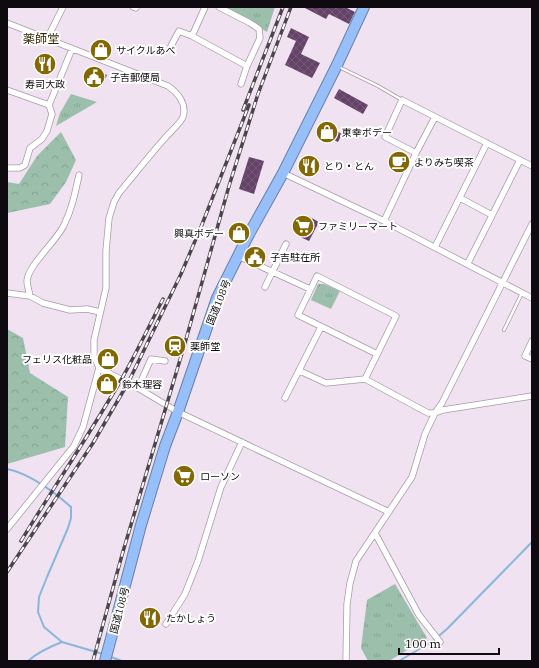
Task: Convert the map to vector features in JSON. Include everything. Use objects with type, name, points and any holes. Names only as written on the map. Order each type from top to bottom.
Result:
[{"type":"highway","name":"国道108号","points":[[106,661],[141,526],[165,446],[217,298],[283,173],[364,7]]},
{"type":"street","points":[[47,39],[63,7]]},
{"type":"street","points":[[192,36],[205,7]]},
{"type":"street","points":[[219,7],[259,29],[260,38],[241,84]]},
{"type":"street","points":[[7,23],[168,86],[176,92],[182,100],[184,109],[183,119],[164,138],[119,193],[114,202],[109,218],[106,251],[106,288],[94,340],[94,356],[99,368],[83,427],[74,446],[7,529]]},
{"type":"street","points":[[172,46],[179,31],[192,36],[248,66]]},
{"type":"street","points":[[7,168],[20,168],[25,165],[30,148],[42,139],[47,131],[52,114],[49,105],[72,49]]},
{"type":"street","points":[[7,97],[8,90],[49,105]]},
{"type":"street","points":[[416,153],[385,137],[402,100],[532,166]]},
{"type":"street","points":[[384,221],[416,153],[435,117]]},
{"type":"street","points":[[435,247],[487,143]]},
{"type":"street","points":[[468,263],[520,160]]},
{"type":"street","points":[[283,173],[468,263],[532,298]]},
{"type":"street","points":[[30,296],[27,281],[29,272],[58,237],[64,226],[72,208],[79,175]]},
{"type":"street","points":[[460,198],[492,215]]},
{"type":"street","points":[[346,661],[346,623],[350,583],[356,561],[412,478],[425,434],[504,282],[532,224]]},
{"type":"street","points":[[265,287],[286,244]]},
{"type":"street","points":[[238,256],[310,289]]},
{"type":"street","points":[[365,379],[396,316],[317,276],[298,315],[377,354]]},
{"type":"street","points":[[7,293],[30,296],[43,303],[70,310],[87,309],[100,312]]},
{"type":"street","points":[[285,398],[321,327]]},
{"type":"street","points":[[532,341],[525,356],[532,359]]},
{"type":"street","points":[[138,388],[152,359],[165,361]]},
{"type":"street","points":[[99,368],[138,388],[178,412],[389,512]]},
{"type":"street","points":[[300,371],[326,383],[365,379],[428,413],[532,396]]},
{"type":"street","points":[[166,624],[185,594],[198,561],[220,487],[242,442]]},
{"type":"street","points":[[375,532],[419,615],[440,642]]},
{"type":"lane","points":[[337,65],[402,100]]},
{"type":"lane","points":[[504,330],[522,293]]},
{"type":"green space","points":[[222,7],[275,7],[267,32]]},
{"type":"green space","points":[[71,94],[97,102],[56,126],[60,113]]},
{"type":"green space","points":[[61,132],[76,160],[66,182],[50,204],[7,213],[7,182],[19,184],[37,156]]},
{"type":"green space","points":[[318,284],[324,284],[340,291],[331,309],[311,300]]},
{"type":"green space","points":[[7,329],[23,338],[30,373],[68,397],[65,447],[7,464]]},
{"type":"green space","points":[[395,584],[427,638],[389,661],[368,661],[361,648],[367,600]]},
{"type":"building","points":[[303,7],[345,7],[355,12],[349,24],[329,14],[326,19]]},
{"type":"building","points":[[291,28],[309,37],[301,54],[320,63],[312,78],[285,65],[296,41],[287,37]]},
{"type":"building","points":[[92,68],[107,75],[103,84],[88,77]]},
{"type":"building","points":[[339,89],[368,105],[363,114],[334,98]]},
{"type":"building","points":[[325,125],[342,134],[338,142],[320,133]]},
{"type":"building","points":[[249,157],[264,161],[254,194],[239,189]]},
{"type":"building","points":[[308,216],[319,222],[309,241],[298,236]]},
{"type":"building","points":[[175,337],[180,338],[175,353],[171,352]]},
{"type":"building","name":"ローソン","points":[[179,466],[194,470],[189,486],[175,481]]},
{"type":"waterway","points":[[7,469],[16,471],[33,479],[49,489],[71,507],[71,518],[68,528],[39,597],[38,612],[44,627],[62,642],[103,654]]},
{"type":"waterway","points":[[399,661],[433,641],[448,628],[532,542]]},
{"type":"waterway","points":[[28,661],[44,650],[62,642]]},
{"type":"waterway","points":[[111,657],[122,661]]},
{"type":"railway","points":[[243,110],[283,7]]},
{"type":"railway","points":[[93,661],[122,555],[185,343],[229,186],[258,94],[291,7]]},
{"type":"railway","points":[[7,572],[93,443],[128,383],[181,274],[249,105]]},
{"type":"railway","points":[[21,541],[97,421],[121,380],[163,299]]},
{"type":"place","name":"サイクルあべ","points":[[101,50]]},
{"type":"place","name":"寿司大政","points":[[45,64]]},
{"type":"place","name":"子吉郵便局","points":[[94,77]]},
{"type":"place","name":"東幸ボデー","points":[[327,132]]},
{"type":"place","name":"よりみち喫茶","points":[[399,162]]},
{"type":"place","name":"とり・とん","points":[[309,166]]},
{"type":"place","name":"ファミリーマート","points":[[303,226]]},
{"type":"place","name":"興真ボデー","points":[[239,233]]},
{"type":"place","name":"子吉駐在所","points":[[255,257]]},
{"type":"place","name":"薬師堂","points":[[175,346]]},
{"type":"place","name":"フェリス化粧品","points":[[108,359]]},
{"type":"place","name":"鈴木理容","points":[[107,384]]},
{"type":"place","name":"ローソン","points":[[184,476]]},
{"type":"place","name":"たかしょう","points":[[150,618]]},
{"type":"district","name":"薬師堂","points":[[41,39]]}]
